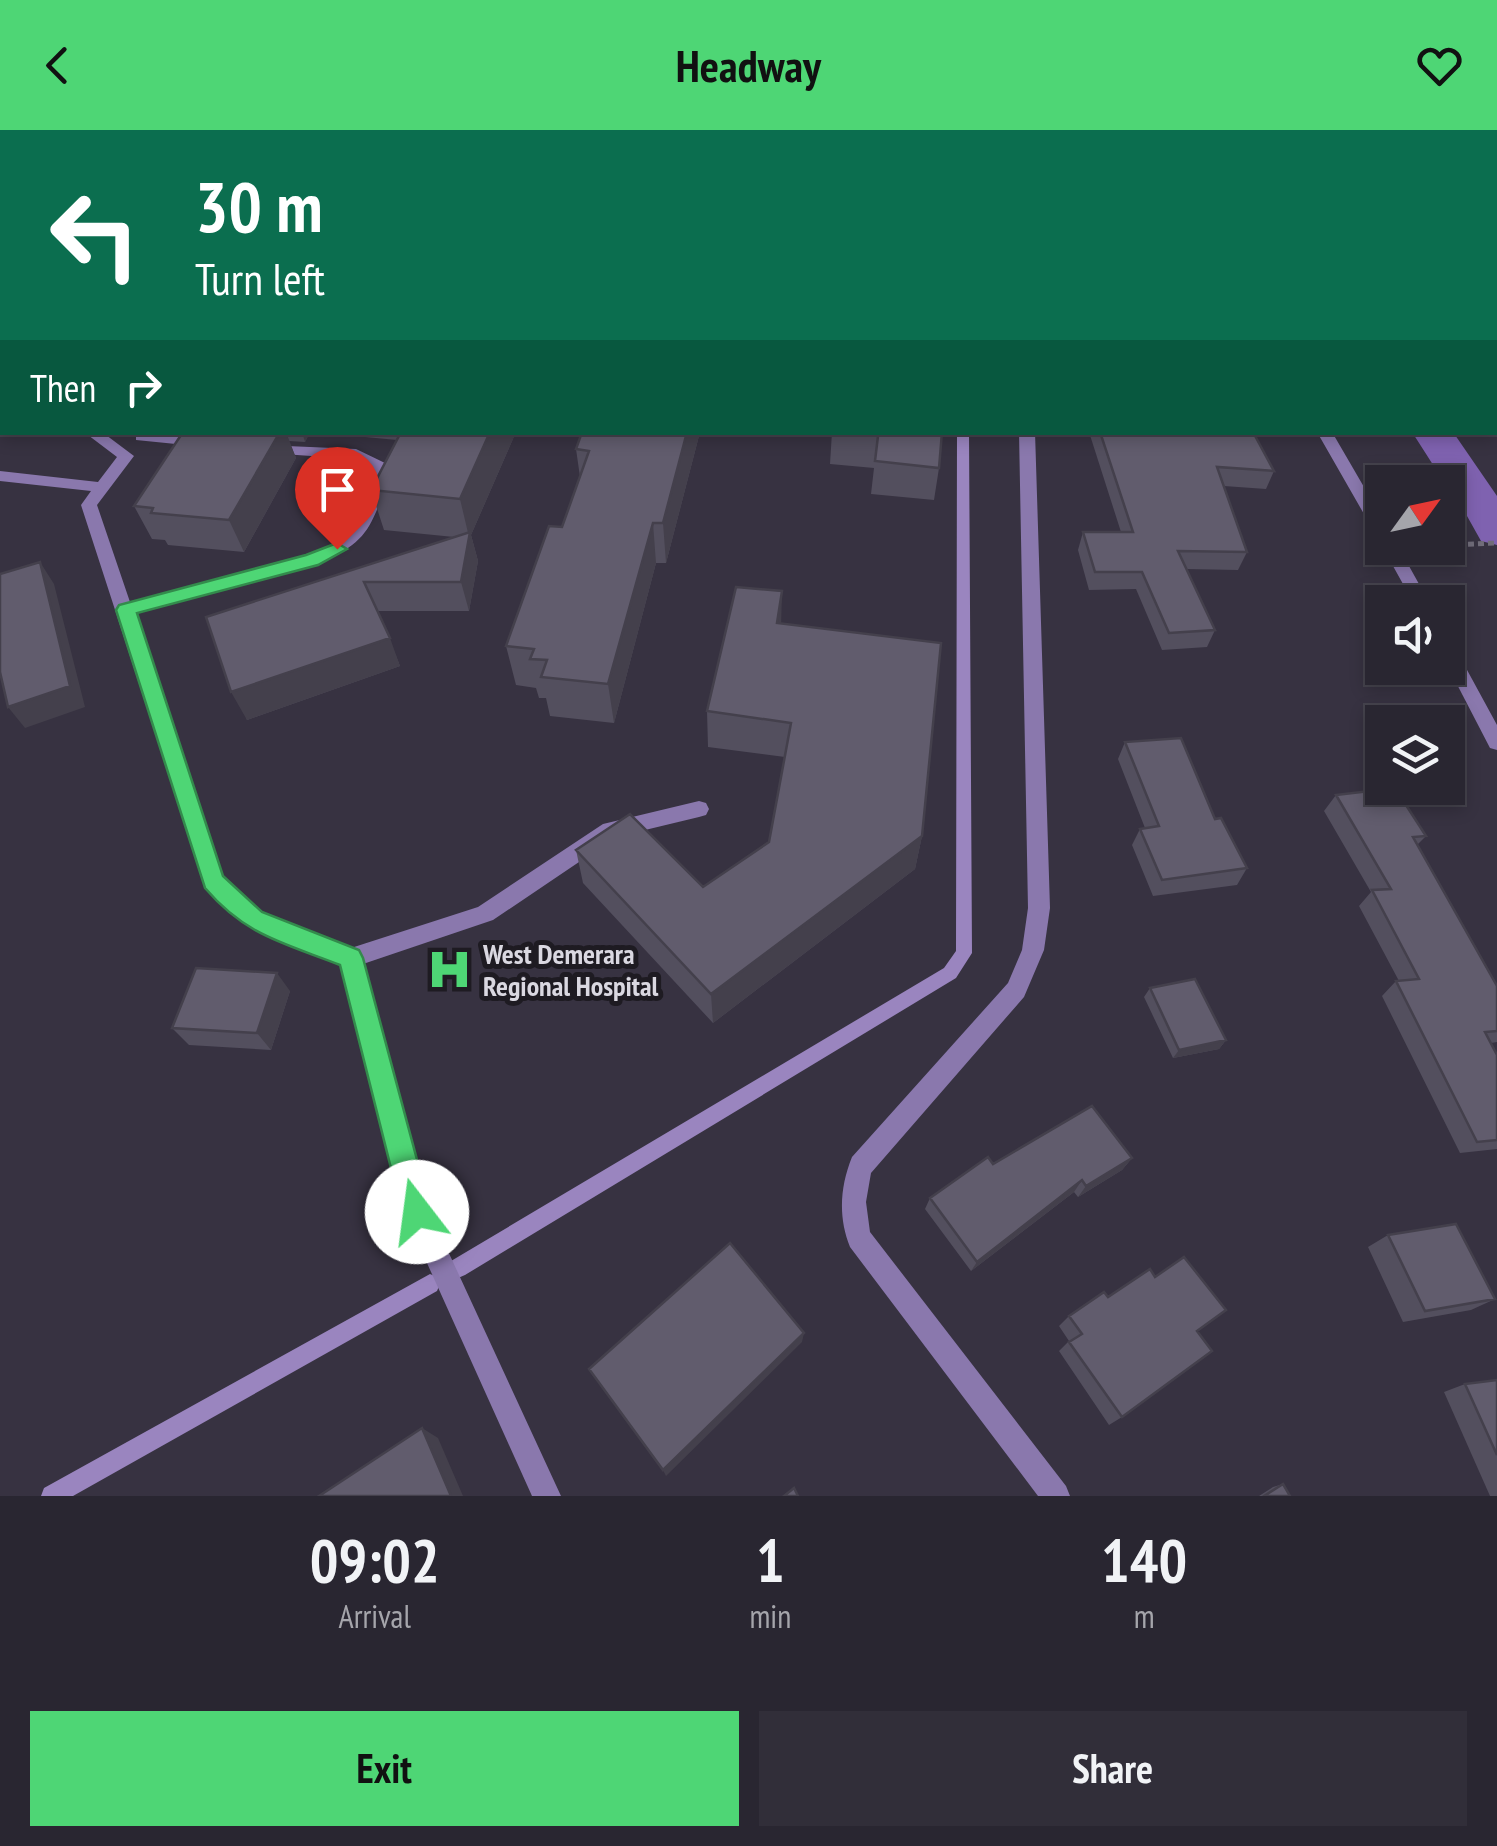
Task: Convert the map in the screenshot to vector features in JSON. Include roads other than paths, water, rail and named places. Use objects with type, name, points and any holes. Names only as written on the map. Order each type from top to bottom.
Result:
[{"type":"street","points":[[95,435],[126,456]]},
{"type":"street","points":[[220,444],[144,435],[89,505],[213,881],[237,908],[253,919],[350,958],[485,914],[610,830],[699,809]]},
{"type":"street","points":[[1026,435],[1038,908],[1034,950],[1016,990],[862,1166],[854,1187],[852,1211],[859,1238],[1056,1496]]},
{"type":"street","points":[[1326,435],[1365,502]]},
{"type":"street","points":[[126,610],[312,560],[357,535],[382,479],[377,463],[356,454],[258,447]]},
{"type":"street","points":[[1,476],[100,487]]},
{"type":"street","points":[[1465,684],[1497,743]]},
{"type":"street","points":[[350,958],[417,1212],[548,1496]]},
{"type":"waterway","points":[[458,1268],[950,973],[964,953],[963,435]]},
{"type":"waterway","points":[[1434,435],[1497,530]]},
{"type":"waterway","points":[[52,1496],[430,1284]]},
{"type":"place","name":"West Demerara Regional Hospital","points":[[450,970]]}]
